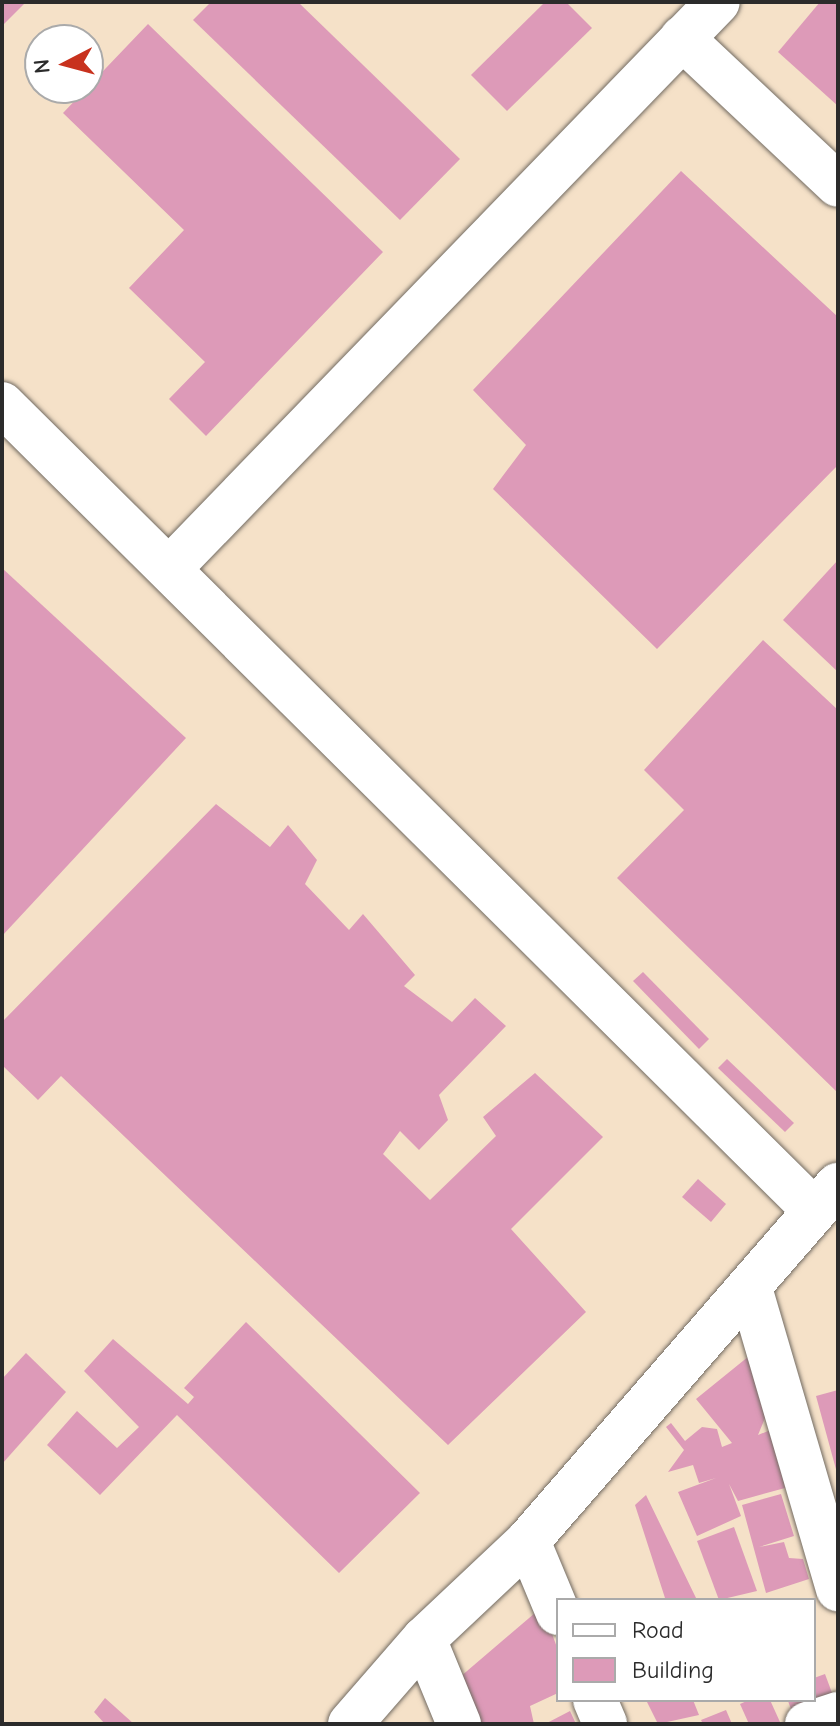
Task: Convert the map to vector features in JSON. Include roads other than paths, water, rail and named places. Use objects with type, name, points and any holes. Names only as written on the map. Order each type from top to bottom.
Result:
[{"type":"street","points":[[171,567],[718,2]]},
{"type":"street","points":[[682,38],[838,185]]},
{"type":"street","points":[[2,404],[826,1198],[528,1541],[424,1639],[350,1724]]},
{"type":"street","points":[[750,1288],[838,1589]]},
{"type":"street","points":[[528,1541],[556,1608]]},
{"type":"street","points":[[424,1639],[459,1724]]},
{"type":"street","points":[[596,1702],[605,1724]]},
{"type":"street","points":[[807,1724],[838,1714]]}]
